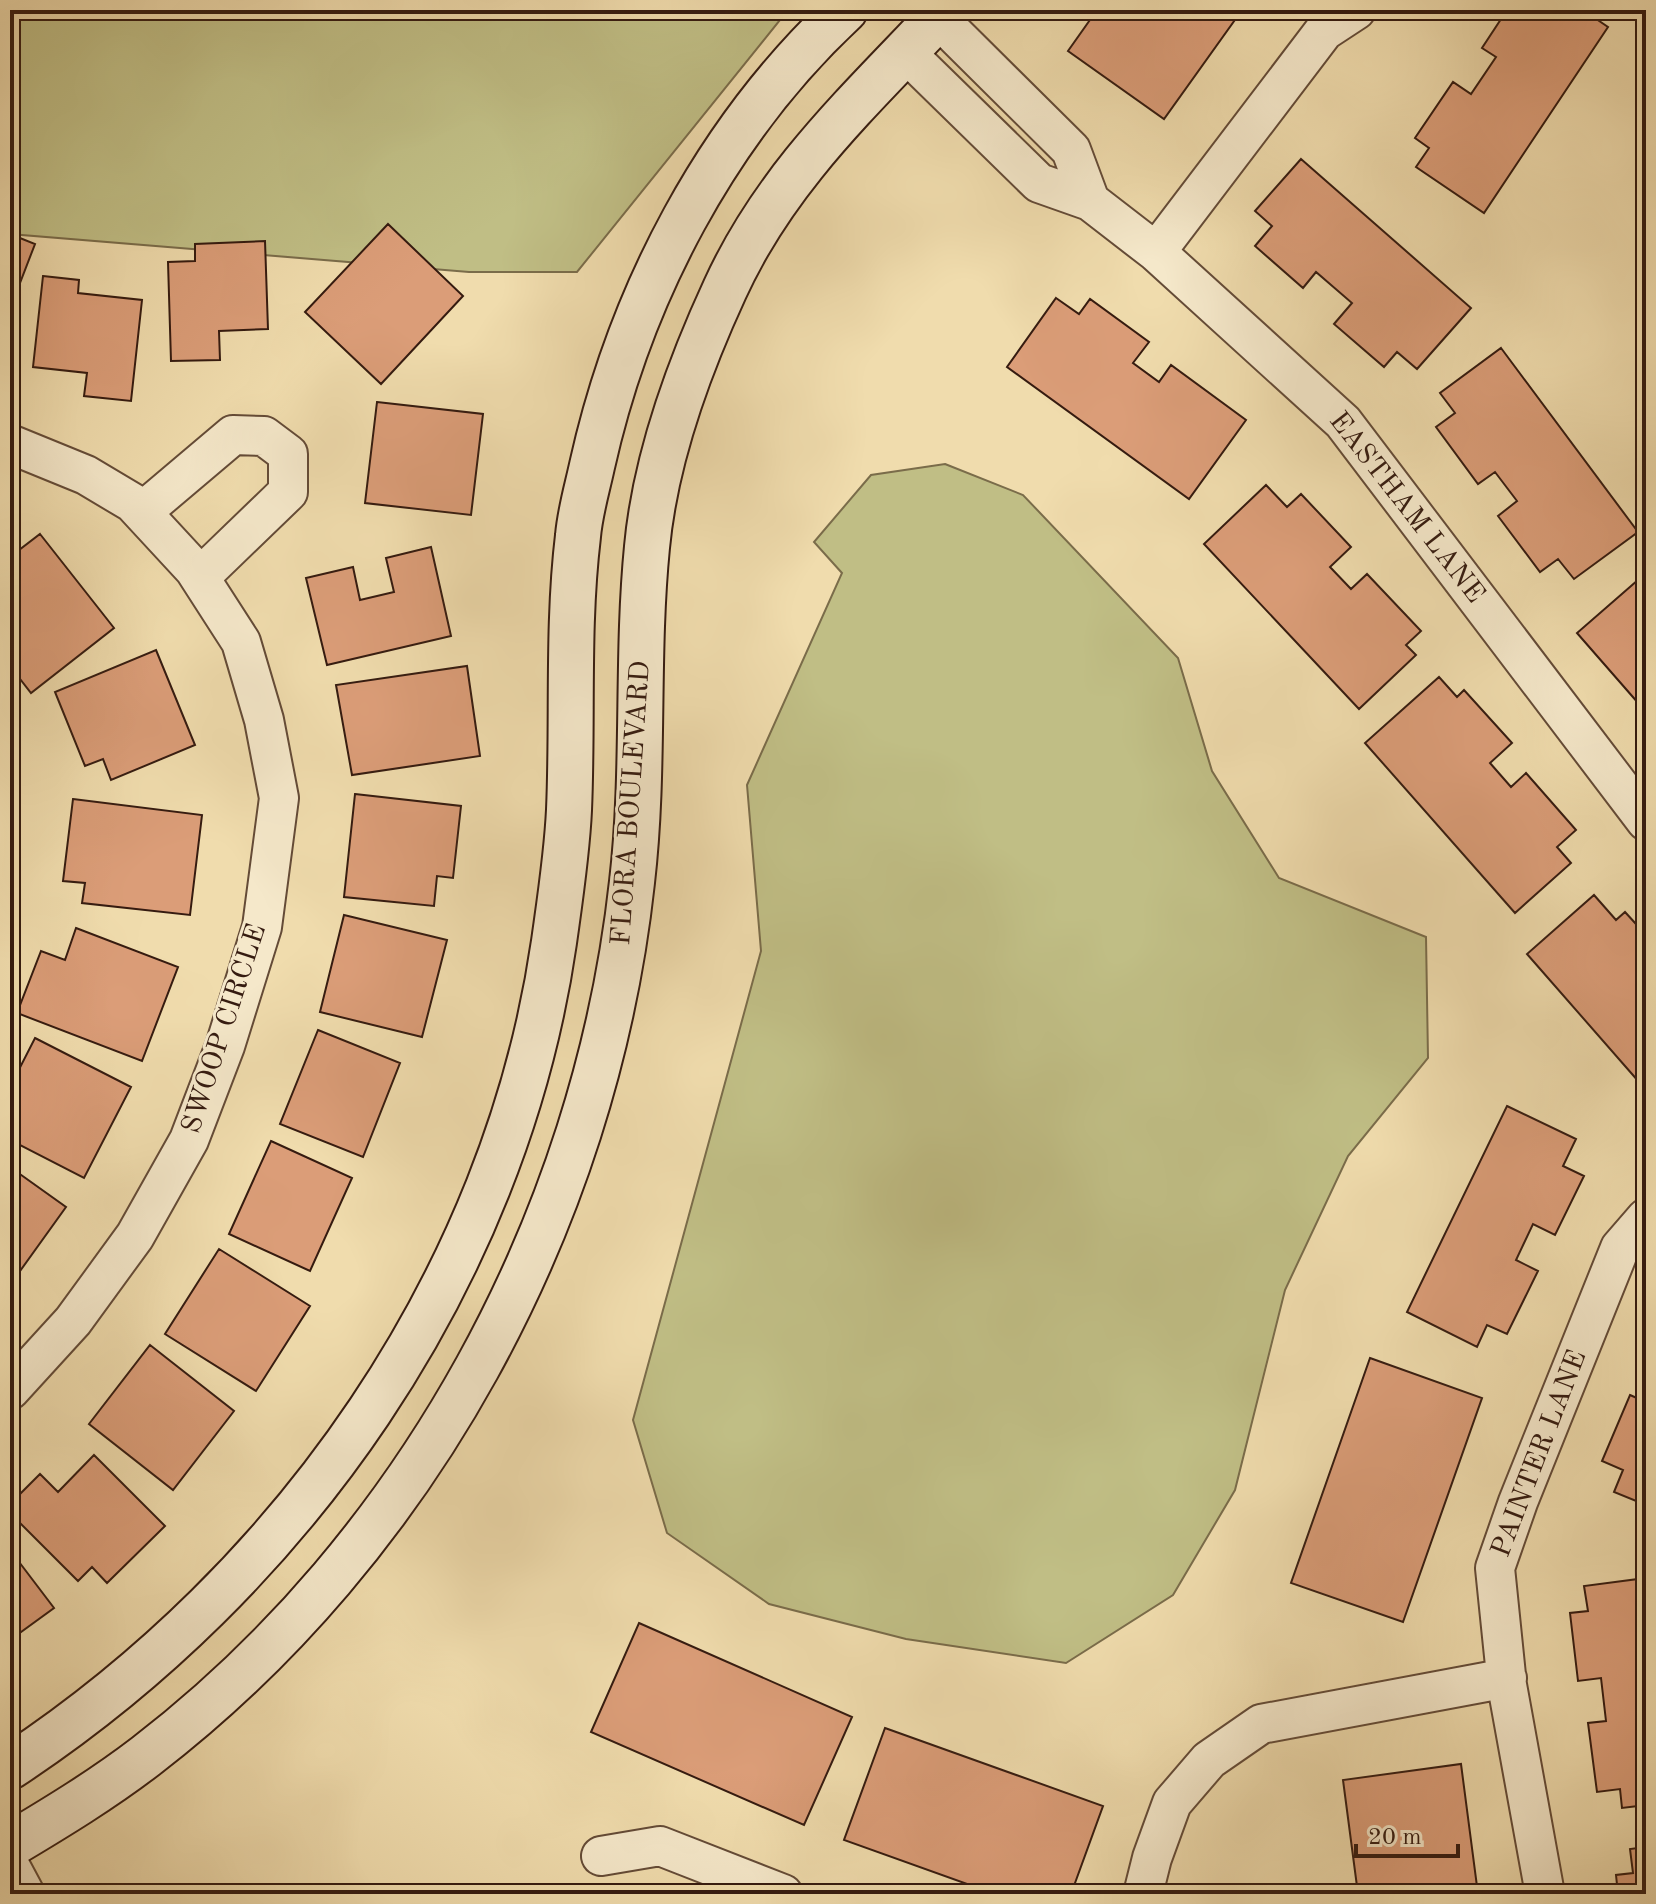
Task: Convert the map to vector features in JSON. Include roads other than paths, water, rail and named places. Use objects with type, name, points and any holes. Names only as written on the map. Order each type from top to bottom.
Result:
[{"type":"street","points":[[10,1767],[125,1682],[211,1607],[271,1543],[372,1409],[416,1336],[478,1212],[516,1105],[538,1024],[553,944],[569,815],[572,610],[578,531],[604,414],[631,330],[711,171],[787,72],[845,10]]},
{"type":"street","points":[[1156,252],[1324,31],[1356,10]]},
{"type":"street","points":[[941,14],[1071,150],[1090,201]]},
{"type":"street","name":"FLORA BOULEVARD","points":[[10,1845],[79,1804],[147,1756],[268,1647],[364,1540],[424,1455],[474,1376],[520,1285],[576,1143],[616,1002],[633,878],[647,543],[671,430],[697,353],[727,284],[771,207],[830,128],[941,14]]},
{"type":"street","name":"EASTHAM LANE","points":[[905,52],[1039,183],[1090,201],[1156,252],[1343,422],[1646,821]]},
{"type":"street","points":[[142,512],[233,435],[264,436],[288,454],[288,492],[200,577]]},
{"type":"street","name":"SWOOP CIRCLE","points":[[10,444],[86,475],[133,503],[200,577],[241,642],[264,720],[279,798],[262,927],[225,1046],[189,1140],[135,1236],[73,1321],[10,1390]]},
{"type":"street","name":"PAINTER LANE","points":[[1545,1894],[1507,1678],[1495,1568],[1518,1502],[1620,1248],[1646,1218]]},
{"type":"street","points":[[1143,1894],[1172,1803],[1209,1760],[1261,1724],[1507,1678]]},
{"type":"street","points":[[601,1856],[660,1846],[783,1894]]},
{"type":"street","points":[[10,1866],[25,1894]]}]
